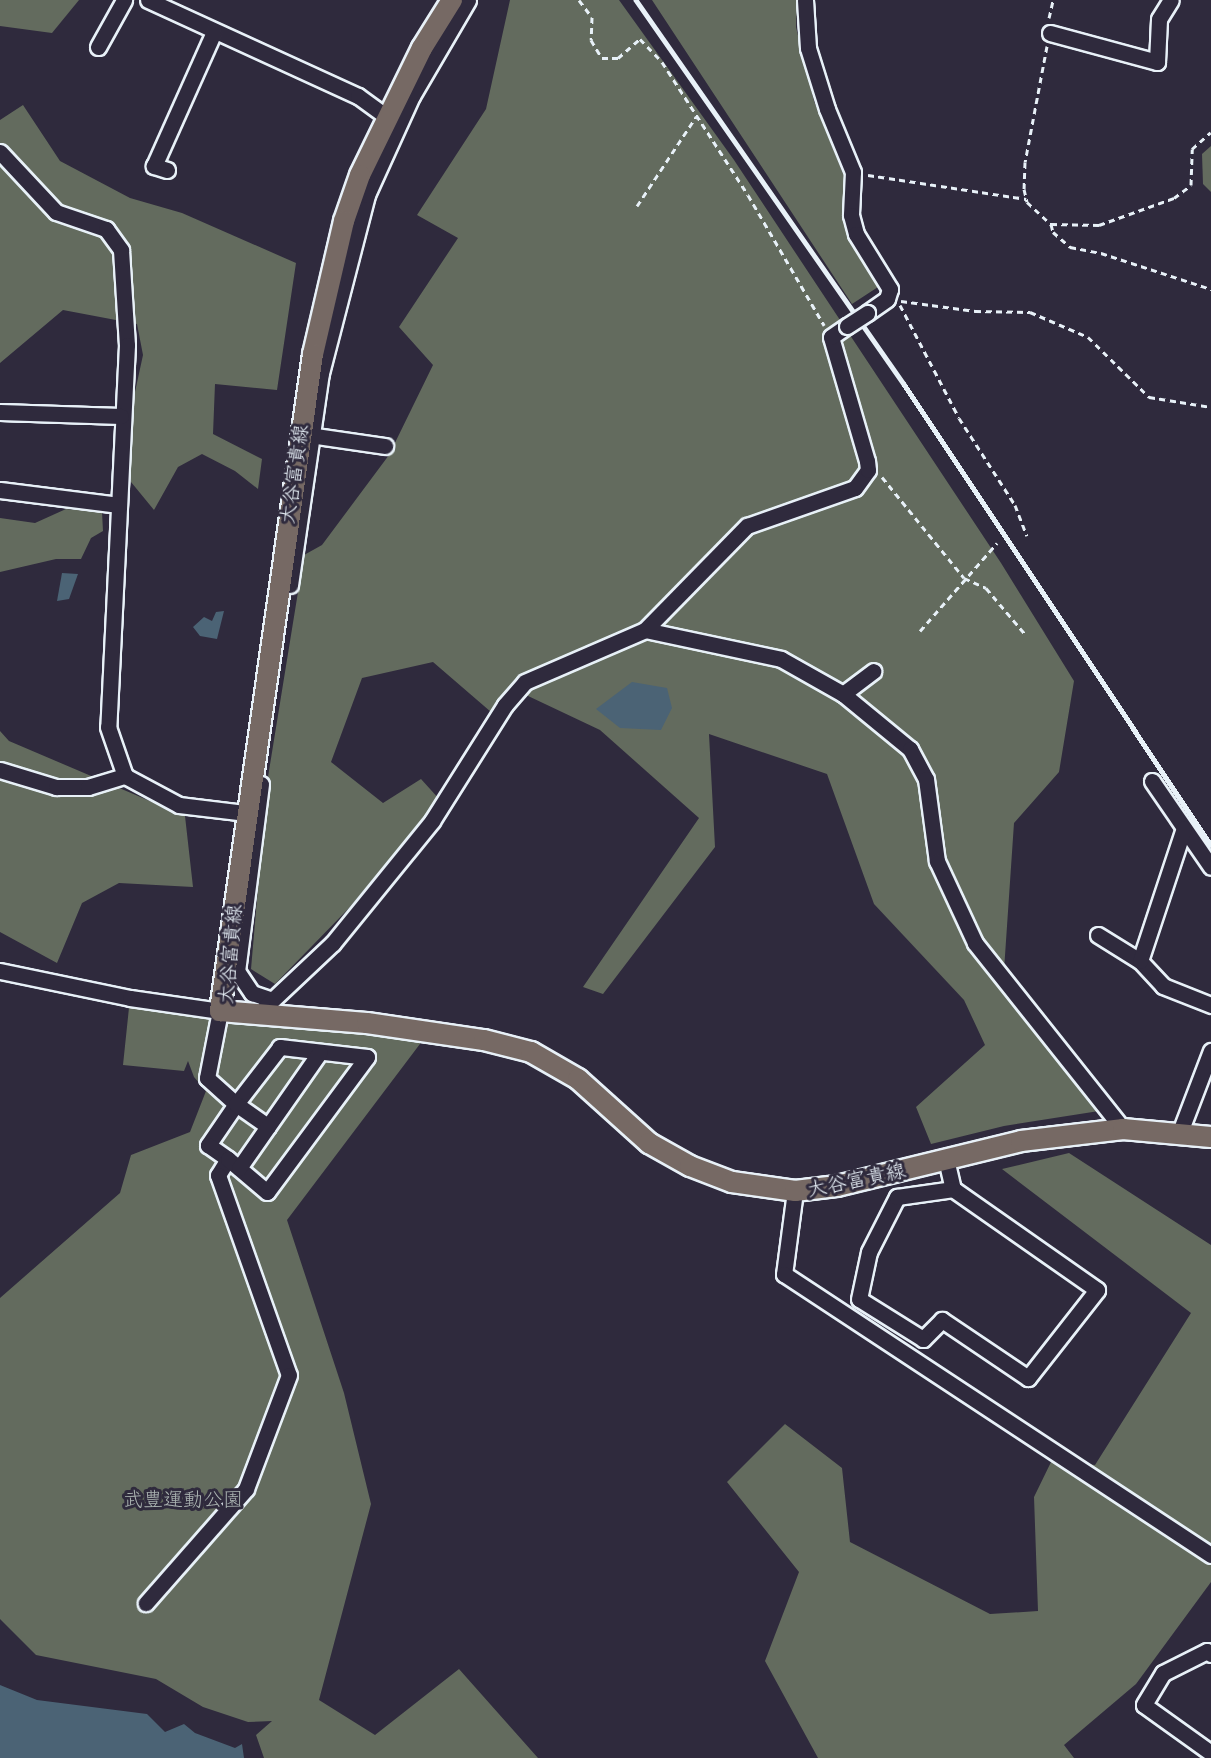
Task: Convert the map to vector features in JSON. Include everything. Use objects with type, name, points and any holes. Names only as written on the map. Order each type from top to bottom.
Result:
[{"type":"main road","name":"大谷富貴線","points":[[452,0],[386,116],[344,221],[305,434],[245,813],[220,1011],[265,1007],[484,1040],[531,1052],[578,1079],[650,1143],[690,1166],[732,1182],[795,1191],[837,1186],[1021,1141],[1123,1129],[1180,1132],[1211,1137]]},
{"type":"street","points":[[98,47],[124,0]]},
{"type":"street","points":[[148,0],[358,96],[386,116]]},
{"type":"street","points":[[468,0],[412,96],[367,195],[305,434],[237,971],[265,1007],[333,943],[432,821],[504,705],[525,682],[645,630],[747,526],[855,488],[868,467],[831,336],[887,299],[890,289],[856,234],[851,216],[853,172],[827,109],[808,48],[805,0]]},
{"type":"street","points":[[1050,33],[1157,62],[1159,19],[1171,0]]},
{"type":"street","points":[[167,170],[154,166],[214,32]]},
{"type":"street","points":[[0,152],[56,212],[106,229],[121,250],[127,345],[121,416],[108,727],[125,776],[178,805],[245,813]]},
{"type":"street","points":[[0,412],[121,416]]},
{"type":"street","points":[[305,434],[385,446]]},
{"type":"street","points":[[0,490],[119,505]]},
{"type":"street","points":[[645,630],[781,658],[843,694],[910,749],[926,779],[937,861],[975,944],[1123,1129]]},
{"type":"street","points":[[843,694],[873,671]]},
{"type":"street","points":[[0,770],[56,787],[88,787],[125,776]]},
{"type":"street","points":[[1152,781],[1211,867]]},
{"type":"street","points":[[1140,961],[1184,828]]},
{"type":"street","points":[[1098,935],[1140,961],[1163,986],[1211,1005]]},
{"type":"street","points":[[0,971],[130,998],[220,1011],[207,1078],[236,1104],[268,1126]]},
{"type":"street","points":[[280,1047],[320,1052],[367,1057],[267,1191],[208,1145],[280,1047]]},
{"type":"street","points":[[146,1603],[246,1489],[289,1375],[218,1175],[233,1163],[268,1126],[320,1052]]},
{"type":"street","points":[[1180,1132],[1210,1057]]},
{"type":"street","points":[[946,1159],[953,1189],[1097,1290],[1028,1378],[942,1320],[923,1338],[859,1299],[869,1252],[897,1197],[953,1189]]},
{"type":"street","points":[[795,1191],[784,1274],[1211,1555]]},
{"type":"street","points":[[1211,1654],[1207,1651],[1163,1673],[1144,1704],[1211,1753]]},
{"type":"path","points":[[579,0],[592,16],[591,40],[597,53],[610,60],[618,58],[640,39],[662,62],[748,195],[831,336]]},
{"type":"path","points":[[1053,0],[1050,33],[1025,162],[1026,199],[1036,214],[1051,224],[1099,225],[1174,198],[1191,185],[1192,149],[1211,132]]},
{"type":"path","points":[[637,206],[696,117]]},
{"type":"path","points":[[853,172],[1026,199]]},
{"type":"path","points":[[1051,224],[1053,232],[1070,247],[1101,253],[1211,289]]},
{"type":"path","points":[[1027,536],[1015,505],[959,418],[896,300],[975,311],[1030,312],[1088,337],[1149,397],[1211,407]]},
{"type":"path","points":[[868,467],[882,477],[964,578],[986,588],[1025,634]]},
{"type":"path","points":[[920,631],[997,543]]},
{"type":"green space","points":[[0,0],[79,0],[52,33],[0,26]]},
{"type":"green space","points":[[510,0],[619,0],[734,160],[1001,563],[1074,681],[1059,772],[1014,823],[1003,985],[1099,1111],[1004,1126],[931,1144],[916,1107],[985,1045],[964,1000],[874,904],[827,774],[709,734],[715,847],[603,994],[583,987],[699,818],[600,730],[526,695],[491,712],[433,662],[362,678],[331,762],[383,803],[421,779],[440,800],[349,908],[275,984],[251,969],[267,783],[304,555],[322,545],[389,455],[433,365],[399,327],[458,238],[417,215],[486,109]]},
{"type":"green space","points":[[652,0],[797,0],[796,27],[814,101],[844,176],[843,223],[878,287],[852,304]]},
{"type":"green space","points":[[23,105],[60,161],[130,198],[182,213],[296,263],[277,390],[215,384],[213,434],[262,459],[258,489],[235,471],[202,454],[178,467],[154,510],[131,482],[130,415],[143,355],[137,324],[63,310],[0,363],[0,120]]},
{"type":"green space","points":[[1211,146],[1211,192],[1203,184],[1202,154]]},
{"type":"green space","points":[[66,509],[102,512],[103,531],[91,538],[81,559],[56,559],[0,572],[0,518],[35,523]]},
{"type":"green space","points":[[0,731],[9,741],[185,816],[193,887],[119,883],[82,903],[57,963],[0,932]]},
{"type":"green space","name":"武豊運動公園","points":[[130,998],[429,1032],[287,1220],[344,1393],[371,1504],[319,1700],[375,1735],[459,1669],[538,1758],[264,1758],[256,1735],[272,1721],[248,1722],[203,1707],[156,1679],[36,1655],[0,1619],[0,1298],[120,1193],[131,1155],[190,1132],[206,1091],[194,1077],[188,1061],[184,1071],[123,1065]]},
{"type":"green space","points":[[1069,1153],[1211,1245],[1211,1582],[1136,1684],[1064,1745],[1074,1758],[818,1758],[765,1661],[799,1572],[727,1482],[785,1424],[842,1468],[850,1542],[990,1614],[1038,1611],[1034,1497],[1052,1460],[1095,1465],[1191,1313],[1002,1169]]},
{"type":"water","points":[[62,573],[78,574],[69,599],[57,601]]},
{"type":"water","points":[[224,611],[217,639],[200,636],[193,627],[204,617],[212,621],[216,612]]},
{"type":"water","points":[[632,682],[667,688],[672,708],[661,730],[620,728],[596,709]]},
{"type":"water","points":[[0,1685],[37,1700],[147,1714],[165,1732],[184,1724],[195,1733],[235,1748],[242,1744],[244,1758],[0,1758]]},
{"type":"railway","points":[[636,0],[904,384],[1211,845]]}]
